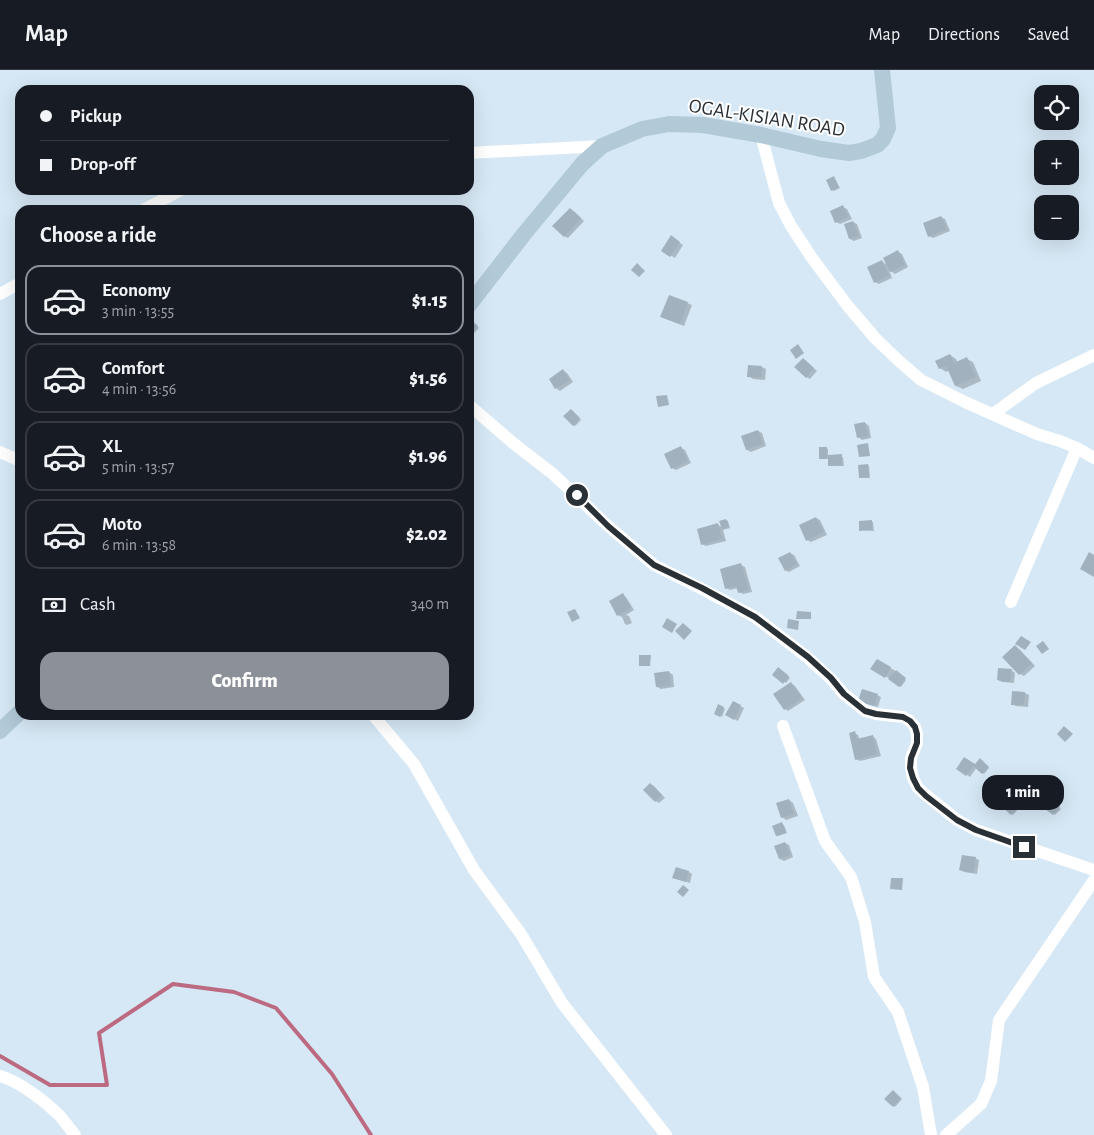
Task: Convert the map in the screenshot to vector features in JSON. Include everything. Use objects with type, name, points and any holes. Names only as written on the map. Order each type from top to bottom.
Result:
[{"type":"main road","name":"OGAL-KISIAN ROAD","points":[[474,299],[561,188],[582,164],[602,146],[642,129],[669,124],[703,125],[761,135],[821,149],[849,153],[860,151],[877,145],[888,128],[882,70]]},
{"type":"main road","points":[[0,731],[15,717]]},
{"type":"street","points":[[761,135],[779,203],[787,219],[812,258],[847,306],[875,338],[921,380],[1037,434],[1077,448],[1094,458]]},
{"type":"street","points":[[474,153],[602,146]]},
{"type":"street","points":[[152,205],[172,195]]},
{"type":"street","points":[[0,294],[15,286]]},
{"type":"street","points":[[992,414],[1036,383],[1094,355]]},
{"type":"street","points":[[474,409],[553,474],[608,526],[654,565],[702,588],[755,617],[808,657],[831,678],[844,694],[865,711],[903,717],[910,721],[915,727],[917,734],[917,743],[911,758],[910,768],[913,778],[918,788],[926,796],[957,820],[991,836],[1094,870]]},
{"type":"street","points":[[1011,602],[1077,448]]},
{"type":"street","points":[[0,452],[15,459]]},
{"type":"street","points":[[377,720],[414,764],[474,870],[521,934],[562,1003],[666,1135]]},
{"type":"street","points":[[783,726],[825,841],[851,877],[865,922],[874,977],[898,1012],[923,1087],[931,1135]]},
{"type":"street","points":[[946,1135],[981,1104],[990,1081],[999,1020],[1094,880]]},
{"type":"street","points":[[0,1076],[31,1092],[60,1116],[75,1135]]},
{"type":"building","points":[[834,176],[839,187],[831,191],[826,180]]},
{"type":"building","points":[[843,205],[848,217],[835,223],[830,211]]},
{"type":"building","points":[[570,208],[581,218],[564,237],[552,226]]},
{"type":"building","points":[[941,216],[947,229],[928,237],[923,223]]},
{"type":"building","points":[[853,221],[859,236],[849,239],[844,224]]},
{"type":"building","points":[[671,235],[680,242],[670,257],[661,251]]},
{"type":"building","points":[[898,250],[905,265],[890,272],[883,258]]},
{"type":"building","points":[[882,260],[889,275],[874,283],[867,267]]},
{"type":"building","points":[[637,263],[645,271],[639,277],[631,270]]},
{"type":"building","points":[[669,295],[688,302],[680,324],[660,317]]},
{"type":"building","points":[[474,322],[478,326],[474,330]]},
{"type":"building","points":[[798,344],[804,353],[796,359],[790,350]]},
{"type":"building","points":[[950,354],[954,363],[967,357],[976,377],[955,386],[946,366],[939,369],[935,361]]},
{"type":"building","points":[[803,358],[814,368],[806,378],[794,367]]},
{"type":"building","points":[[748,365],[762,366],[761,378],[747,377]]},
{"type":"building","points":[[563,369],[570,380],[555,389],[549,379]]},
{"type":"building","points":[[667,395],[669,405],[658,407],[656,396]]},
{"type":"building","points":[[571,409],[580,418],[573,426],[563,416]]},
{"type":"building","points":[[865,422],[868,436],[857,438],[854,424]]},
{"type":"building","points":[[758,430],[763,444],[746,450],[741,436]]},
{"type":"building","points":[[868,443],[870,456],[859,457],[857,445]]},
{"type":"building","points":[[681,446],[688,461],[671,469],[664,454]]},
{"type":"building","points":[[819,447],[827,447],[827,459],[819,459]]},
{"type":"building","points":[[842,454],[842,465],[828,466],[828,455]]},
{"type":"building","points":[[868,464],[869,477],[859,478],[858,465]]},
{"type":"building","points":[[816,517],[823,532],[806,541],[799,525]]},
{"type":"building","points":[[726,519],[729,527],[722,529],[719,521]]},
{"type":"building","points":[[872,520],[872,530],[859,531],[859,521]]},
{"type":"building","points":[[718,523],[722,539],[701,545],[697,529]]},
{"type":"building","points":[[790,552],[797,564],[785,571],[778,558]]},
{"type":"building","points":[[1089,552],[1094,555],[1094,577],[1080,569]]},
{"type":"building","points":[[741,563],[749,590],[738,593],[736,586],[725,589],[720,569]]},
{"type":"building","points":[[623,593],[631,608],[617,616],[609,601]]},
{"type":"building","points":[[575,609],[580,618],[572,622],[567,612]]},
{"type":"building","points":[[797,611],[811,612],[811,619],[796,619]]},
{"type":"building","points":[[667,618],[677,624],[672,633],[662,627]]},
{"type":"building","points":[[788,619],[799,621],[798,630],[787,628]]},
{"type":"building","points":[[683,623],[692,631],[684,640],[675,631]]},
{"type":"building","points":[[1021,636],[1031,642],[1025,650],[1015,644]]},
{"type":"building","points":[[1043,641],[1049,649],[1042,654],[1036,646]]},
{"type":"building","points":[[1015,645],[1032,663],[1019,675],[1002,657]]},
{"type":"building","points":[[639,655],[651,655],[650,666],[639,666]]},
{"type":"building","points":[[877,659],[891,667],[885,678],[870,669]]},
{"type":"building","points":[[778,667],[789,676],[783,684],[772,675]]},
{"type":"building","points":[[998,668],[1012,669],[1010,682],[997,680]]},
{"type":"building","points":[[896,670],[906,678],[899,687],[888,679]]},
{"type":"building","points":[[669,671],[671,685],[656,687],[654,673]]},
{"type":"building","points":[[791,682],[802,698],[784,710],[773,694]]},
{"type":"building","points":[[862,689],[878,694],[874,706],[858,701]]},
{"type":"building","points":[[1012,691],[1025,692],[1024,705],[1011,705]]},
{"type":"building","points":[[733,701],[741,705],[734,720],[725,715]]},
{"type":"building","points":[[718,704],[724,707],[720,717],[714,714]]},
{"type":"building","points":[[1064,726],[1073,734],[1065,742],[1057,734]]},
{"type":"building","points":[[855,731],[857,739],[873,735],[877,754],[855,760],[849,733]]},
{"type":"building","points":[[964,757],[975,764],[980,758],[989,767],[982,774],[973,766],[966,776],[956,769]]},
{"type":"building","points":[[1008,775],[1016,783],[1008,791],[1000,783]]},
{"type":"building","points":[[650,783],[662,795],[655,802],[643,790]]},
{"type":"building","points":[[1049,784],[1058,790],[1052,799],[1043,792]]},
{"type":"building","points":[[1008,798],[1018,807],[1011,815],[1001,806]]},
{"type":"building","points":[[789,799],[794,814],[781,818],[776,803]]},
{"type":"building","points":[[1053,800],[1060,807],[1053,815],[1045,809]]},
{"type":"building","points":[[782,822],[786,833],[776,836],[772,826]]},
{"type":"building","points":[[785,842],[790,855],[779,859],[774,846]]},
{"type":"building","points":[[962,855],[976,857],[973,873],[959,870]]},
{"type":"building","points":[[676,867],[689,871],[686,882],[672,878]]},
{"type":"building","points":[[891,878],[903,878],[902,890],[890,889]]},
{"type":"building","points":[[683,885],[689,890],[683,897],[677,892]]},
{"type":"building","points":[[893,1090],[901,1098],[893,1107],[884,1099]]},
{"type":"waterway","points":[[0,1056],[50,1085],[107,1085],[99,1033],[173,984],[234,992],[276,1008],[332,1074],[371,1135]]},
{"type":"route","points":[[577,495],[608,526],[654,565],[702,588],[755,617],[808,657],[831,678],[844,694],[865,711],[903,717],[910,721],[915,727],[917,734],[917,743],[911,758],[910,768],[918,788],[957,820],[976,830],[1024,847]]}]
